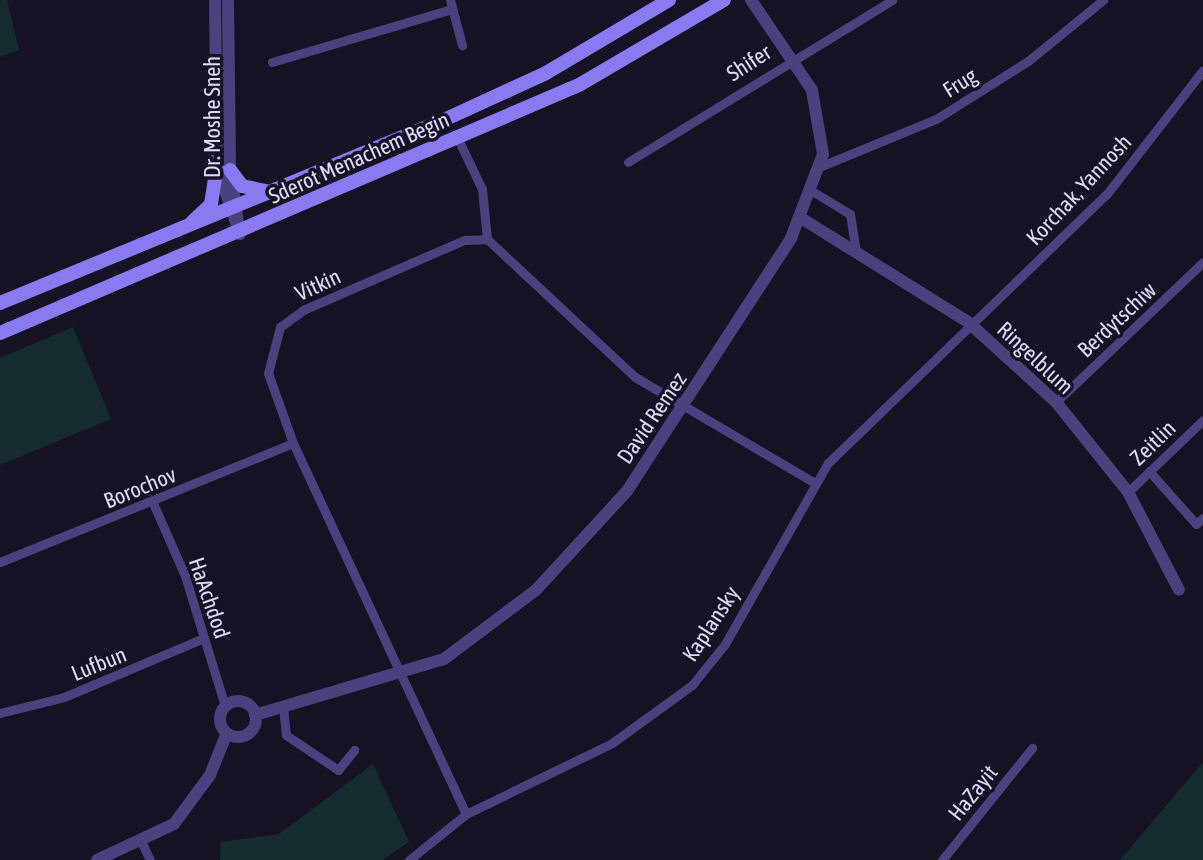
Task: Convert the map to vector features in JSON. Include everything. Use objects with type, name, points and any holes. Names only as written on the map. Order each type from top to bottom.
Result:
[{"type":"main road","name":"Sderot Menachem Begin","points":[[0,303],[183,228],[279,194],[546,73],[669,0]]},
{"type":"main road","name":"Sderot Menachem Begin","points":[[0,333],[240,234],[579,85],[724,0]]},
{"type":"main road","points":[[183,228],[211,204],[224,168],[242,186],[279,194]]},
{"type":"street","name":"Dr. Moshe Sneh","points":[[215,0],[221,51],[224,168],[240,234]]},
{"type":"street","name":"Dr. Moshe Sneh","points":[[224,168],[228,0]]},
{"type":"street","name":"David Remez","points":[[227,733],[247,734],[255,715],[399,677],[444,659],[553,574],[627,491],[685,405],[801,218],[819,167],[822,125],[812,90],[751,0]]},
{"type":"street","name":"Shifer","points":[[628,162],[790,58],[892,0]]},
{"type":"street","name":"Frug","points":[[819,167],[936,119],[1028,61],[1103,0]]},
{"type":"street","points":[[272,62],[451,4],[462,45]]},
{"type":"street","name":"Korchak, Yannosh","points":[[968,322],[1106,195],[1203,70]]},
{"type":"street","points":[[458,139],[482,189],[487,239],[635,377],[815,483]]},
{"type":"street","points":[[812,191],[850,214],[856,252]]},
{"type":"street","name":"Ringelblum","points":[[801,218],[968,322],[1056,402],[1128,492],[1179,590]]},
{"type":"street","name":"Vitkin","points":[[466,814],[399,677],[293,443],[268,373],[280,327],[303,310],[464,240],[487,239]]},
{"type":"street","name":"Berdytschiw","points":[[1056,402],[1203,262]]},
{"type":"street","name":"Kaplansky","points":[[409,860],[466,814],[612,743],[692,685],[725,644],[815,483],[968,322]]},
{"type":"street","name":"Zeitlin","points":[[1128,492],[1203,420]]},
{"type":"street","name":"Borochov","points":[[0,562],[153,503],[293,443]]},
{"type":"street","points":[[1149,471],[1196,524],[1203,518]]},
{"type":"street","name":"HaAchdod","points":[[153,503],[204,638],[225,706]]},
{"type":"street","name":"Lufbun","points":[[2,713],[64,697],[204,638]]},
{"type":"street","points":[[97,860],[142,843],[192,804],[227,733],[220,723],[225,706],[240,701],[255,715]]},
{"type":"street","points":[[283,707],[286,735],[338,770],[354,750]]},
{"type":"street","name":"HaZayit","points":[[942,860],[1032,748]]},
{"type":"street","points":[[142,843],[150,860]]},
{"type":"green space","points":[[0,0],[7,0],[19,50],[0,57]]},
{"type":"green space","points":[[73,327],[111,419],[0,465],[0,358]]},
{"type":"green space","points":[[1203,762],[1203,860],[1120,860]]},
{"type":"green space","points":[[373,764],[409,842],[382,860],[220,860],[221,842],[279,834]]}]
